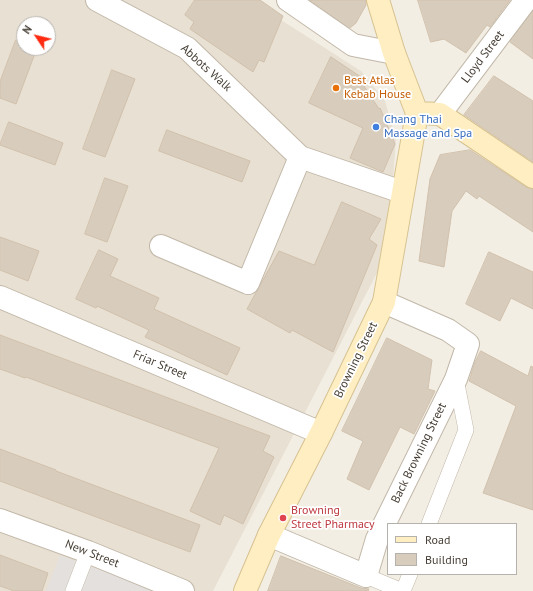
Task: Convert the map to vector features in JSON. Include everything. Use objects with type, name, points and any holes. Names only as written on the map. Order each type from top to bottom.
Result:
[{"type":"street","name":"Abbots Walk","points":[[97,0],[187,48],[300,157],[402,192]]},
{"type":"street","points":[[288,0],[353,45],[394,53]]},
{"type":"street","points":[[378,0],[394,53],[417,113],[440,114],[533,177]]},
{"type":"street","name":"Lloyd Street","points":[[440,114],[526,0]]},
{"type":"street","name":"Browning Street","points":[[245,591],[269,535],[321,433],[384,302],[417,113]]},
{"type":"street","points":[[161,246],[248,283],[300,157]]},
{"type":"street","name":"Friar Street","points":[[0,297],[321,433]]},
{"type":"street","name":"Back Browning Street","points":[[366,576],[377,539],[456,379],[468,344],[448,330],[384,302]]},
{"type":"street","name":"New Street","points":[[0,520],[88,552],[153,585],[183,591]]},
{"type":"street","points":[[269,535],[366,576]]},
{"type":"lane","points":[[429,523],[466,430],[456,379]]},
{"type":"lane","points":[[72,591],[88,552]]},
{"type":"lane","points":[[366,576],[403,591],[410,575]]},
{"type":"shaded area","points":[[0,0],[250,0],[361,71],[385,101],[396,139],[393,179],[381,265],[213,591],[0,591]]},
{"type":"shaded area","points":[[60,555],[157,591],[46,591]]},
{"type":"building","points":[[195,0],[260,0],[283,16],[264,62],[259,60],[253,72],[190,29],[194,22],[185,15]]},
{"type":"building","points":[[310,0],[366,0],[366,5],[356,23],[350,28]]},
{"type":"building","points":[[418,0],[510,0],[490,27],[487,25],[466,53],[444,39],[431,42]]},
{"type":"building","points":[[533,11],[533,59],[510,42]]},
{"type":"building","points":[[16,40],[16,56],[34,56],[16,104],[0,98],[0,82]]},
{"type":"building","points":[[331,57],[361,77],[362,83],[379,109],[380,108],[395,144],[383,172],[350,158],[363,128],[309,103]]},
{"type":"building","points":[[112,70],[135,79],[105,157],[83,149]]},
{"type":"building","points":[[494,76],[533,101],[533,162],[464,115]]},
{"type":"building","points":[[9,122],[63,143],[55,165],[0,145]]},
{"type":"building","points":[[167,130],[250,161],[242,182],[159,151]]},
{"type":"building","points":[[470,150],[526,187],[533,189],[533,232],[479,196],[477,199],[466,191],[452,211],[444,267],[419,261],[430,179],[440,155]]},
{"type":"building","points":[[105,178],[128,186],[107,242],[85,234]]},
{"type":"building","points":[[342,202],[381,219],[369,239],[377,245],[333,352],[292,330],[290,333],[247,309],[279,251],[314,265]]},
{"type":"building","points":[[0,237],[39,251],[28,281],[0,270]]},
{"type":"building","points":[[99,250],[118,259],[110,276],[159,298],[154,309],[240,348],[227,375],[145,337],[149,330],[97,306],[96,308],[76,299]]},
{"type":"building","points":[[489,252],[533,272],[533,309],[511,298],[500,321],[466,304]]},
{"type":"building","points":[[0,335],[270,436],[263,451],[274,457],[243,524],[224,515],[220,525],[190,511],[219,448],[26,377],[25,378],[0,369]]},
{"type":"building","points":[[387,338],[432,360],[428,389],[435,391],[414,434],[400,427],[369,490],[347,479],[363,441],[342,431]]},
{"type":"building","points":[[481,351],[528,376],[531,366],[533,367],[533,510],[483,493],[516,406],[469,381],[475,362]]},
{"type":"building","points":[[0,449],[200,525],[190,552],[0,481]]},
{"type":"building","points":[[0,555],[48,573],[42,591],[14,591],[0,586]]},
{"type":"building","points":[[281,556],[361,588],[369,589],[368,591],[268,591]]},
{"type":"place","name":"Best Atlas Kebab House","points":[[336,88]]},
{"type":"place","name":"Chang Thai Massage and Spa","points":[[376,127]]},
{"type":"place","name":"Browning Street Pharmacy","points":[[283,518]]}]
